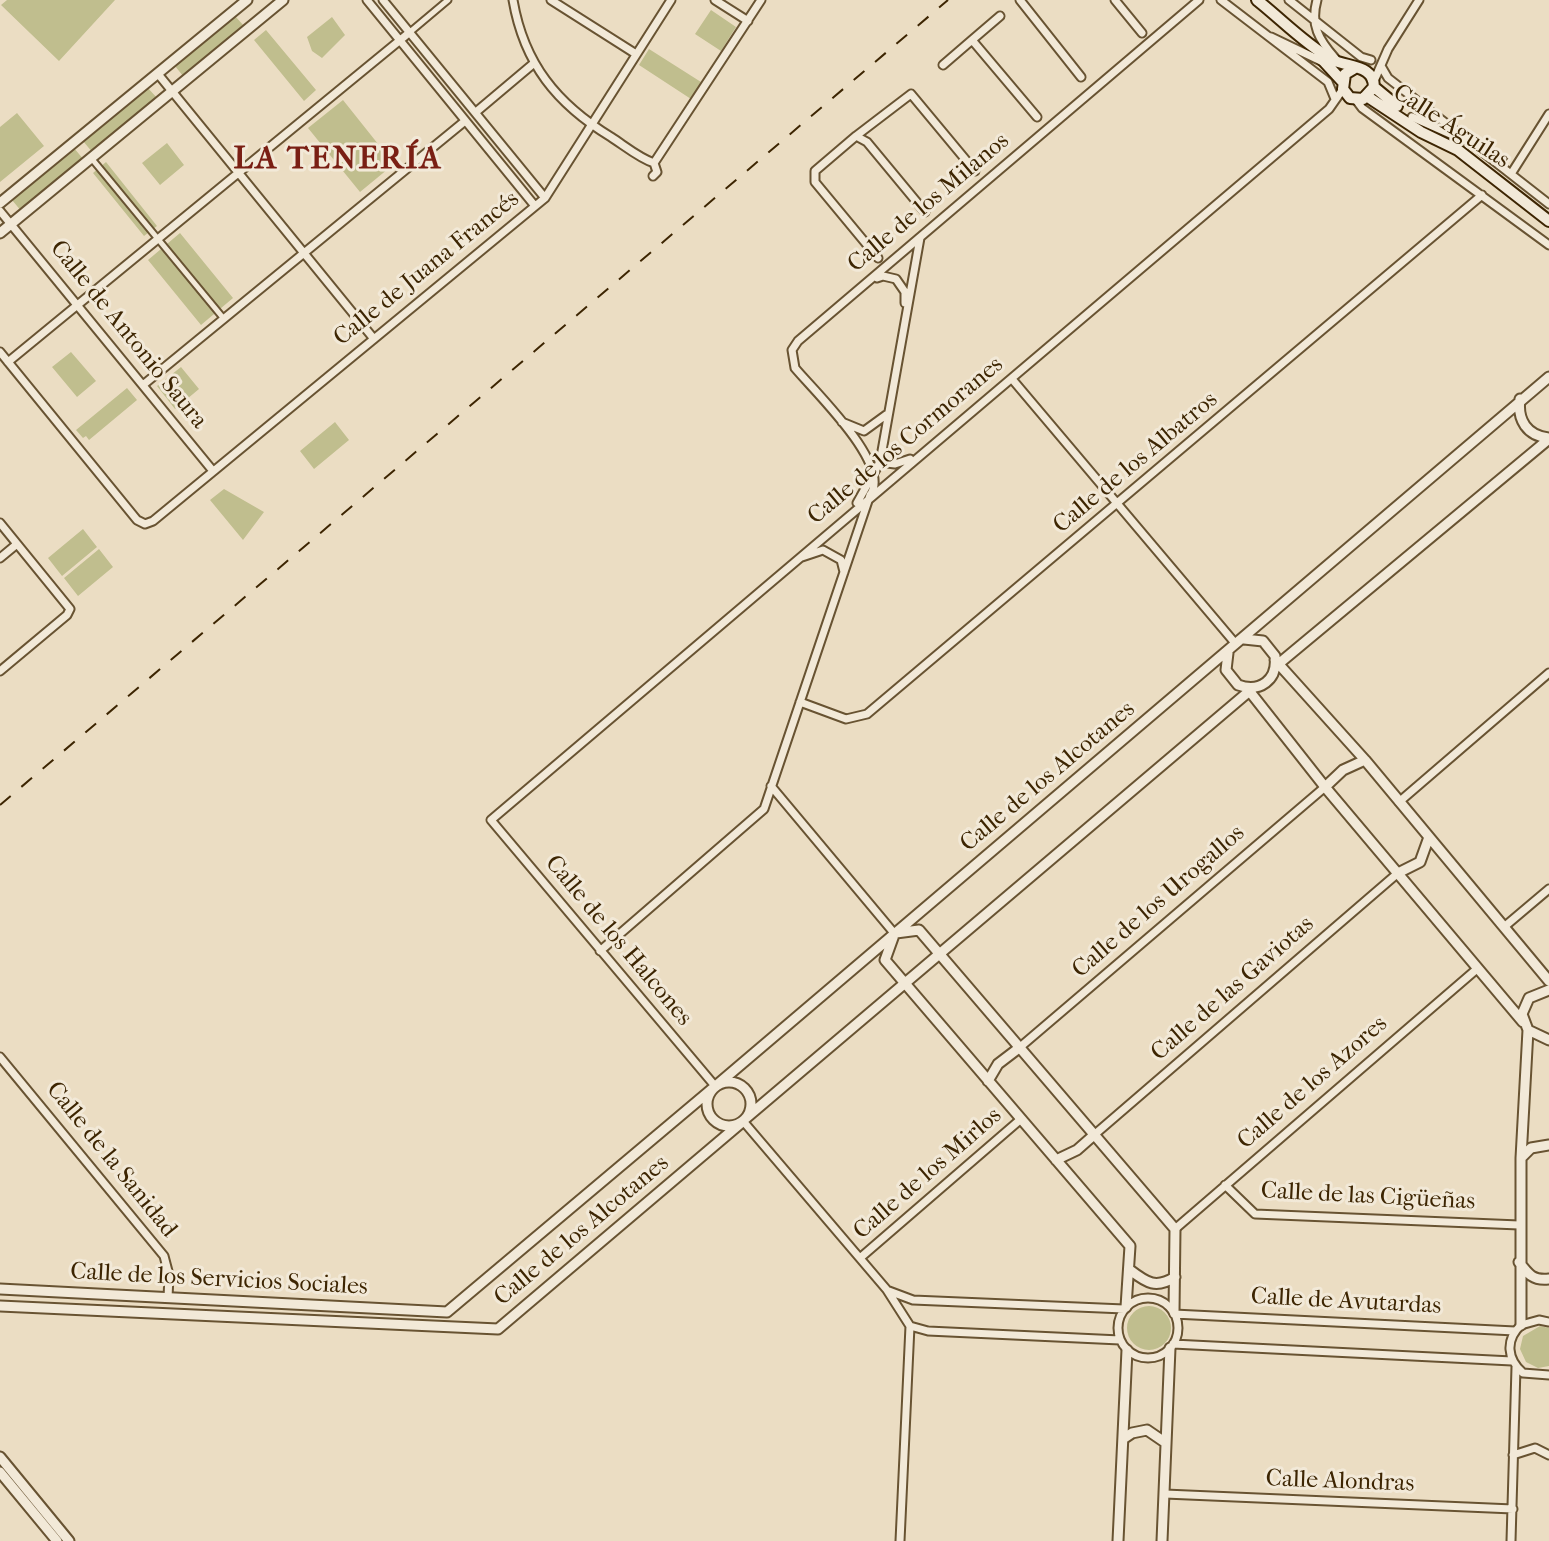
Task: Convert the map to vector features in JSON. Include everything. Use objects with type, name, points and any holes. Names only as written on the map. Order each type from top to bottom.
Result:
[{"type":"main road","points":[[1257,0],[1339,63],[1358,68],[1372,88],[1458,150]]},
{"type":"main road","points":[[1304,39],[1356,100],[1372,88]]},
{"type":"main road","points":[[1343,85],[1358,68]]},
{"type":"main road","name":"Calle Águilas","points":[[1372,88],[1421,132],[1458,150],[1549,221]]},
{"type":"street","points":[[0,203],[247,0]]},
{"type":"street","points":[[0,233],[283,0]]},
{"type":"street","points":[[367,0],[535,206]]},
{"type":"street","points":[[383,0],[545,198]]},
{"type":"street","points":[[0,352],[8,362],[448,0]]},
{"type":"street","points":[[513,0],[523,41],[533,64],[555,94],[591,125],[654,163],[657,172],[653,176]]},
{"type":"street","points":[[551,0],[636,54]]},
{"type":"street","name":"Calle de Juana Francés","points":[[8,362],[137,520],[145,524],[153,521],[545,198],[671,0]]},
{"type":"street","points":[[715,0],[748,21]]},
{"type":"street","points":[[654,163],[761,0]]},
{"type":"street","points":[[1020,0],[1081,77]]},
{"type":"street","points":[[1115,0],[1142,33]]},
{"type":"street","name":"Calle de los Milanos","points":[[870,457],[795,368],[792,350],[798,341],[1199,0]]},
{"type":"street","points":[[1221,0],[1328,82],[1335,100]]},
{"type":"street","points":[[1289,0],[1361,57],[1371,60]]},
{"type":"street","points":[[1372,88],[1388,49],[1419,0]]},
{"type":"street","points":[[1300,9],[1317,1]]},
{"type":"street","points":[[1317,1],[1313,21],[1316,33],[1339,63]]},
{"type":"street","points":[[943,65],[1000,16]]},
{"type":"street","points":[[1266,35],[1294,45],[1325,63]]},
{"type":"street","points":[[972,40],[1037,117]]},
{"type":"street","points":[[1358,68],[1388,49]]},
{"type":"street","points":[[476,112],[533,64]]},
{"type":"street","name":"Calle Águilas","points":[[1381,66],[1388,78],[1549,204]]},
{"type":"street","points":[[158,74],[374,339]]},
{"type":"street","name":"Calle de los Cormoranes","points":[[491,820],[870,495],[1012,379],[1329,109],[1343,85]]},
{"type":"street","points":[[878,258],[813,176],[856,136],[911,94],[975,171]]},
{"type":"street","points":[[1356,100],[1549,245]]},
{"type":"street","points":[[1412,117],[1434,114]]},
{"type":"street","points":[[1511,174],[1549,114]]},
{"type":"street","points":[[1412,117],[1473,144]]},
{"type":"street","points":[[143,385],[465,121]]},
{"type":"street","points":[[856,136],[867,142],[925,212]]},
{"type":"street","points":[[92,158],[224,319]]},
{"type":"street","name":"Calle de los Albatros","points":[[800,702],[846,719],[867,714],[1482,195]]},
{"type":"street","name":"Calle de Antonio Saura","points":[[0,211],[213,471]]},
{"type":"street","points":[[854,509],[880,462],[920,238]]},
{"type":"street","points":[[868,282],[883,276],[896,279],[905,292],[906,315]]},
{"type":"street","name":"Calle de los Alcotanes","points":[[436,1311],[455,1308],[1549,377]]},
{"type":"street","points":[[1012,379],[1236,644]]},
{"type":"street","points":[[1520,399],[1518,412],[1526,429],[1537,437],[1549,438]]},
{"type":"street","points":[[838,420],[864,431],[882,422],[889,410]]},
{"type":"street","points":[[1250,689],[1266,683],[1276,663],[1549,438]]},
{"type":"street","points":[[870,457],[895,464],[915,457]]},
{"type":"street","points":[[600,951],[764,809],[844,580],[870,495],[878,481],[870,457]]},
{"type":"street","points":[[0,523],[67,603],[67,615],[0,671]]},
{"type":"street","points":[[0,558],[17,544]]},
{"type":"street","points":[[789,564],[823,550],[841,560],[844,580]]},
{"type":"street","points":[[1549,981],[1365,760],[1276,663],[1270,647],[1263,641],[1236,644],[1225,660],[1230,678],[1250,689],[1325,787],[1526,1026],[1549,1040]]},
{"type":"street","points":[[1399,802],[1549,673]]},
{"type":"street","name":"Calle de los Alcotanes","points":[[435,1328],[498,1329],[1250,689]]},
{"type":"street","points":[[1325,787],[1343,770],[1365,760]]},
{"type":"street","points":[[771,786],[894,933]]},
{"type":"street","name":"Calle de los Urogallos","points":[[1019,1048],[1325,787]]},
{"type":"street","name":"Calle de los Halcones","points":[[491,820],[715,1087]]},
{"type":"street","points":[[1398,873],[1420,862],[1429,837]]},
{"type":"street","name":"Calle de las Gaviotas","points":[[1094,1135],[1398,873]]},
{"type":"street","points":[[1504,927],[1549,889]]},
{"type":"street","points":[[894,933],[919,930],[1175,1229],[1174,1313],[1178,1329],[1172,1346],[1162,1541]]},
{"type":"street","points":[[894,933],[885,960],[1130,1246],[1125,1308],[1118,1324],[1120,1340],[1127,1350],[1144,1358],[1163,1354],[1172,1346]]},
{"type":"street","name":"Calle de los Azores","points":[[1175,1229],[1478,968]]},
{"type":"street","points":[[1511,1541],[1514,1364],[1510,1345],[1518,1328],[1526,1026],[1529,998],[1549,990]]},
{"type":"street","points":[[988,1081],[998,1064],[1019,1048]]},
{"type":"street","name":"Calle de la Sanidad","points":[[0,1057],[164,1256],[169,1275],[168,1298]]},
{"type":"street","points":[[738,1083],[748,1092],[751,1106],[743,1121],[727,1126],[715,1121],[707,1109],[715,1087],[738,1083]]},
{"type":"street","name":"Calle de los Mirlos","points":[[860,1258],[1021,1119]]},
{"type":"street","points":[[743,1121],[887,1290],[910,1326],[900,1541]]},
{"type":"street","points":[[1056,1160],[1077,1150],[1094,1135]]},
{"type":"street","points":[[1521,1158],[1531,1148],[1549,1145]]},
{"type":"street","name":"Calle de las Cigüeñas","points":[[1225,1185],[1255,1214],[1519,1225]]},
{"type":"street","points":[[1519,1262],[1529,1276],[1549,1279]]},
{"type":"street","points":[[1130,1270],[1147,1284],[1163,1285],[1175,1277]]},
{"type":"street","name":"Calle de los Servicios Sociales","points":[[0,1289],[436,1311]]},
{"type":"street","points":[[887,1290],[913,1300],[1125,1308],[1151,1298],[1174,1313]]},
{"type":"street","name":"Calle de los Servicios Sociales","points":[[0,1306],[435,1328]]},
{"type":"street","name":"Calle de Avutardas","points":[[1174,1313],[1518,1328],[1539,1320],[1549,1322]]},
{"type":"street","points":[[910,1326],[928,1331],[1120,1340]]},
{"type":"street","name":"Calle de Avutardas","points":[[1172,1346],[1514,1364],[1531,1376],[1549,1375]]},
{"type":"street","points":[[1118,1541],[1127,1350]]},
{"type":"street","points":[[1123,1439],[1132,1433],[1147,1430],[1166,1443]]},
{"type":"street","points":[[1513,1455],[1535,1448],[1549,1455]]},
{"type":"street","points":[[0,1457],[69,1541]]},
{"type":"street","points":[[0,1472],[57,1541]]},
{"type":"street","name":"Calle Alondras","points":[[1165,1494],[1513,1509]]},
{"type":"shaded area","points":[[7,0],[115,0],[59,61],[1,5]]},
{"type":"shaded area","points":[[711,10],[736,27],[721,51],[695,34]]},
{"type":"shaded area","points":[[235,16],[244,26],[183,76],[175,66]]},
{"type":"shaded area","points":[[332,17],[345,35],[322,58],[312,51],[307,37]]},
{"type":"shaded area","points":[[266,30],[316,90],[304,101],[254,40]]},
{"type":"shaded area","points":[[649,49],[701,82],[691,99],[639,65]]},
{"type":"shaded area","points":[[147,87],[158,99],[93,153],[83,141]]},
{"type":"shaded area","points":[[343,100],[394,164],[360,192],[308,128]]},
{"type":"shaded area","points":[[17,113],[44,146],[0,182],[0,127]]},
{"type":"shaded area","points":[[167,143],[184,165],[160,185],[142,163]]},
{"type":"shaded area","points":[[74,148],[84,160],[22,212],[12,200]]},
{"type":"shaded area","points":[[106,162],[157,226],[144,236],[93,173]]},
{"type":"shaded area","points":[[180,233],[233,298],[201,325],[148,260]]},
{"type":"shaded area","points":[[71,352],[96,381],[77,397],[52,367]]},
{"type":"shaded area","points":[[181,367],[199,389],[175,409],[157,386]]},
{"type":"shaded area","points":[[127,388],[137,400],[89,440],[86,436],[83,438],[76,430]]},
{"type":"shaded area","points":[[335,422],[349,440],[314,469],[300,451]]},
{"type":"shaded area","points":[[224,489],[264,512],[243,540],[210,500]]},
{"type":"shaded area","points":[[83,529],[97,547],[62,576],[48,558]]},
{"type":"shaded area","points":[[99,549],[113,567],[78,596],[64,578]]},
{"type":"shaded area","points":[[1149,1306],[1165,1312],[1171,1328],[1165,1344],[1149,1350],[1133,1344],[1127,1328],[1133,1312]]},
{"type":"shaded area","points":[[1540,1326],[1549,1328],[1549,1366],[1538,1368],[1526,1362],[1520,1349],[1523,1336]]},
{"type":"railway","points":[[0,805],[948,0]]},
{"type":"district","name":"LA TENERÍA","points":[[338,160]]}]
